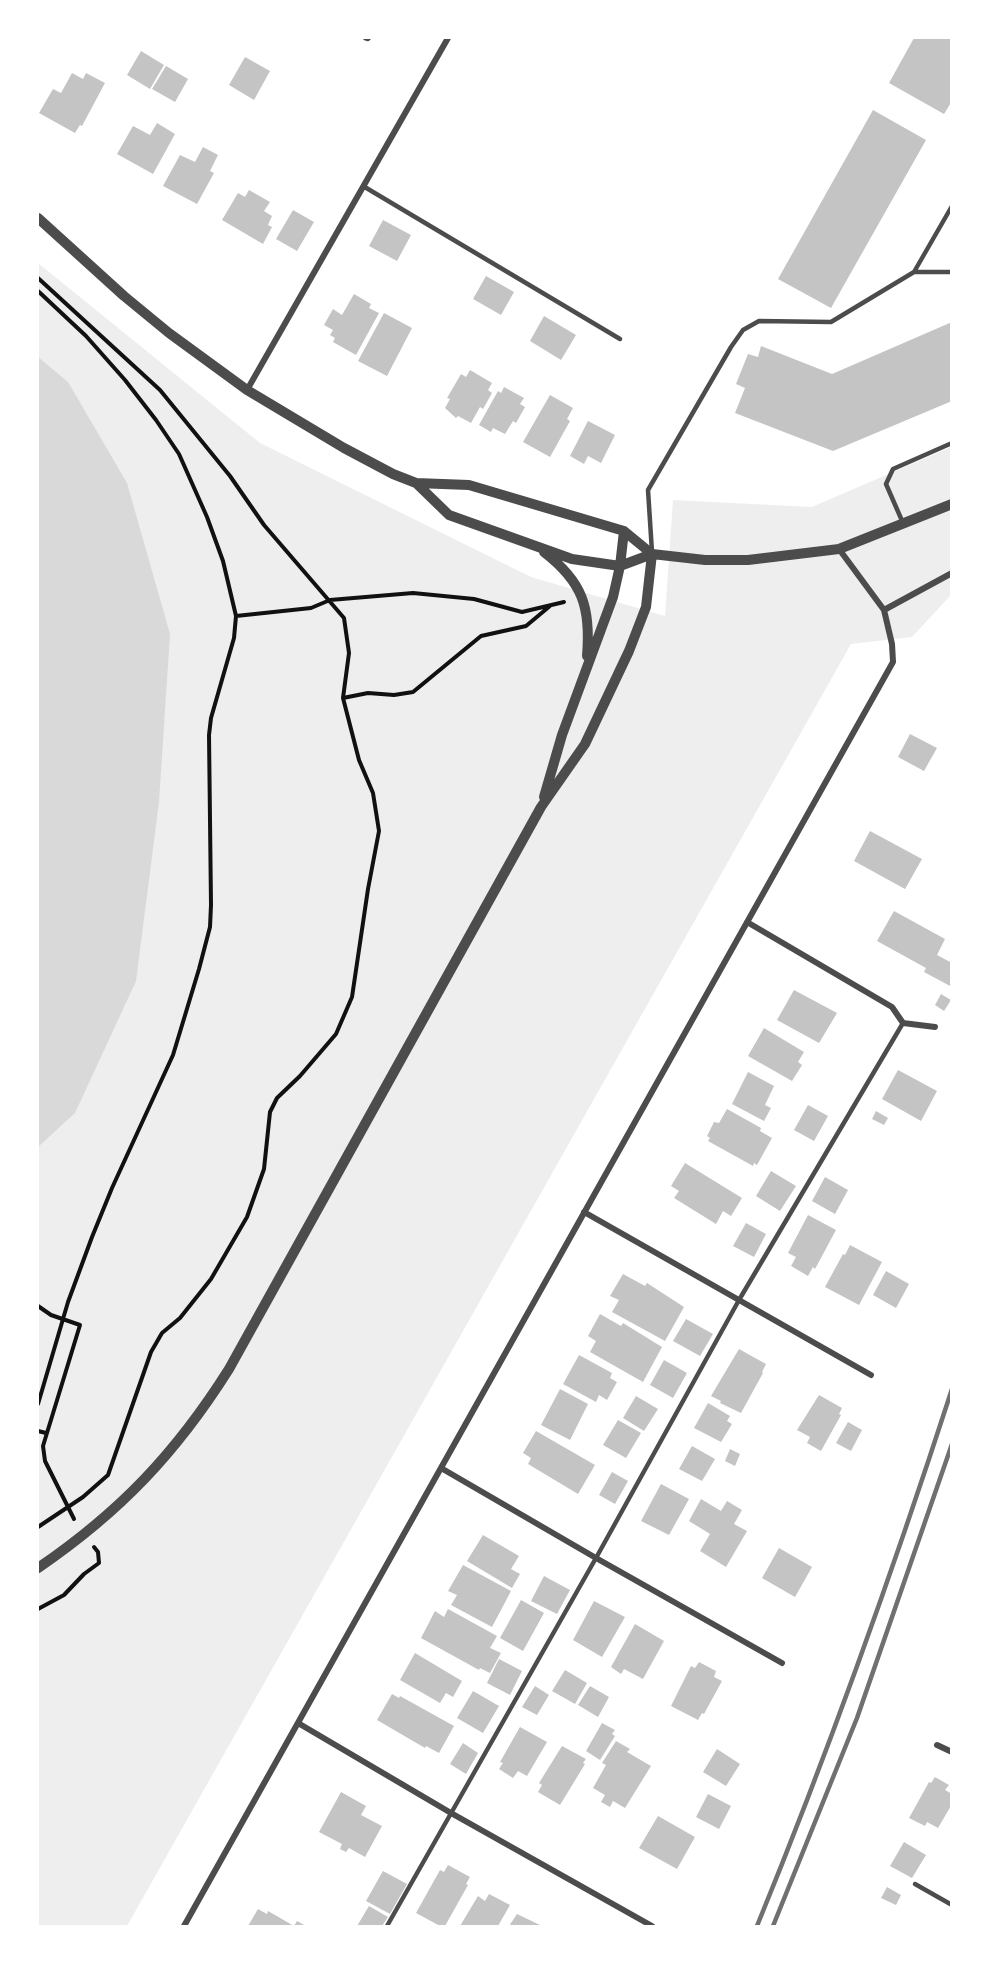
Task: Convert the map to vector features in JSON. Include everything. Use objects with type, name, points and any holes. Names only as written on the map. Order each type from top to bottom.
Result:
[{"type":"street","points":[[247,390],[448,38]]},
{"type":"street","points":[[38,218],[145,313],[247,390],[344,448],[393,474],[416,483],[469,485],[624,531],[652,554]]},
{"type":"street","points":[[416,483],[449,515],[572,559],[620,566],[652,554],[705,560],[748,560],[840,549],[951,504]]},
{"type":"street","points":[[541,807],[562,735],[613,597],[620,566],[624,531]]},
{"type":"street","points":[[534,545],[568,574],[582,596],[589,629],[586,671]]},
{"type":"street","points":[[184,1926],[892,662],[892,644],[884,610],[840,549]]},
{"type":"street","points":[[38,1568],[114,1510],[145,1481],[206,1407],[230,1369],[541,807],[585,744],[629,651],[646,607],[652,554]]},
{"type":"street","points":[[884,610],[951,573]]},
{"type":"street","points":[[747,921],[892,1007],[903,1023],[935,1027]]},
{"type":"street","points":[[584,1212],[871,1375]]},
{"type":"street","points":[[441,1468],[782,1663]]},
{"type":"street","points":[[298,1723],[451,1813],[652,1926]]},
{"type":"street","points":[[937,1744],[951,1752]]},
{"type":"lane","points":[[363,186],[620,339]]},
{"type":"lane","points":[[652,554],[648,490],[730,347],[744,330],[759,321],[831,322],[914,272],[951,206]]},
{"type":"lane","points":[[914,272],[951,272]]},
{"type":"lane","points":[[903,524],[886,484],[893,469],[951,443]]},
{"type":"lane","points":[[387,1926],[596,1558],[739,1300],[903,1023]]},
{"type":"lane","points":[[915,1884],[951,1905]]},
{"type":"path","points":[[38,278],[160,390],[230,476],[264,525],[344,618],[349,653],[343,698],[359,760],[373,793],[379,831],[352,997],[336,1034],[300,1076],[277,1098],[270,1112],[264,1169],[247,1217],[211,1279],[180,1318],[162,1333],[151,1352],[108,1475],[96,1488],[38,1527]]},
{"type":"path","points":[[38,291],[86,336],[125,380],[179,454],[207,517],[223,561],[236,616],[234,638],[211,718],[209,735],[212,873],[210,927],[173,1055],[108,1198],[72,1291],[38,1404]]},
{"type":"path","points":[[236,616],[311,608],[330,600],[413,593],[474,599],[522,612],[571,601]]},
{"type":"path","points":[[343,698],[368,693],[394,695],[413,692],[481,636],[526,626],[544,613],[550,605]]},
{"type":"path","points":[[38,1306],[51,1315],[80,1325],[43,1446],[45,1461],[83,1534],[98,1552],[99,1563],[84,1574],[64,1595],[38,1609]]},
{"type":"path","points":[[38,1431],[46,1433]]},
{"type":"shaded area","points":[[38,263],[260,443],[531,577],[665,616],[673,500],[812,507],[951,447],[951,595],[912,637],[851,644],[127,1926],[38,1926]]},
{"type":"shaded area","points":[[38,357],[68,382],[127,483],[170,634],[159,802],[136,981],[75,1113],[38,1147]]},
{"type":"building","points":[[914,38],[952,38],[952,101],[944,114],[889,83]]},
{"type":"building","points":[[141,51],[164,65],[150,89],[127,75]]},
{"type":"building","points":[[245,57],[270,71],[254,100],[229,85]]},
{"type":"building","points":[[166,66],[188,79],[175,102],[152,89]]},
{"type":"building","points":[[72,73],[83,79],[86,73],[105,83],[82,126],[80,125],[75,133],[39,113],[53,89],[61,93]]},
{"type":"building","points":[[873,110],[926,140],[831,308],[778,279]]},
{"type":"building","points":[[157,123],[175,134],[153,174],[117,154],[133,126],[150,135]]},
{"type":"building","points":[[203,147],[218,155],[210,171],[214,173],[197,204],[163,186],[180,155],[195,162]]},
{"type":"building","points":[[249,190],[270,202],[264,211],[272,216],[268,225],[272,227],[263,244],[222,220],[238,193],[245,197]]},
{"type":"building","points":[[293,210],[314,222],[297,251],[276,239]]},
{"type":"building","points":[[383,220],[411,235],[397,261],[369,246]]},
{"type":"building","points":[[486,276],[514,292],[501,315],[473,299]]},
{"type":"building","points":[[354,294],[371,304],[369,308],[379,313],[356,355],[333,342],[335,338],[330,335],[333,330],[324,325],[333,309],[342,315]]},
{"type":"building","points":[[384,313],[412,328],[387,376],[358,361]]},
{"type":"building","points":[[544,316],[576,335],[561,360],[530,341]]},
{"type":"building","points":[[952,322],[952,401],[833,451],[735,413],[745,388],[736,384],[748,354],[758,357],[761,346],[832,374]]},
{"type":"building","points":[[470,370],[492,383],[488,390],[492,393],[483,409],[480,407],[471,423],[458,416],[456,418],[445,408],[450,399],[447,398],[461,374],[466,377]]},
{"type":"building","points":[[504,387],[524,398],[520,404],[525,407],[516,423],[513,421],[505,434],[493,428],[491,432],[479,425],[498,391],[501,393]]},
{"type":"building","points":[[550,395],[573,408],[567,419],[570,421],[550,457],[523,442]]},
{"type":"building","points":[[588,421],[615,435],[601,463],[588,456],[584,464],[570,456]]},
{"type":"building","points":[[910,734],[937,748],[924,771],[898,757]]},
{"type":"building","points":[[870,831],[922,859],[905,889],[854,861]]},
{"type":"building","points":[[894,911],[945,939],[937,955],[952,963],[952,987],[924,972],[926,968],[877,941]]},
{"type":"building","points":[[794,990],[837,1013],[819,1043],[777,1020]]},
{"type":"building","points":[[941,994],[951,1000],[944,1011],[935,1005]]},
{"type":"building","points":[[764,1028],[804,1052],[798,1062],[802,1065],[792,1081],[748,1056]]},
{"type":"building","points":[[898,1070],[937,1091],[921,1121],[882,1099]]},
{"type":"building","points":[[748,1072],[774,1086],[765,1105],[771,1108],[764,1121],[732,1104]]},
{"type":"building","points":[[808,1105],[828,1116],[814,1141],[794,1130]]},
{"type":"building","points":[[727,1109],[761,1128],[760,1131],[772,1138],[757,1165],[754,1163],[753,1166],[708,1141],[710,1138],[707,1136],[714,1122],[719,1123]]},
{"type":"building","points":[[876,1111],[888,1118],[884,1125],[872,1119]]},
{"type":"building","points":[[685,1163],[742,1198],[731,1216],[723,1211],[716,1224],[674,1198],[679,1191],[671,1186]]},
{"type":"building","points":[[771,1171],[796,1186],[780,1211],[756,1196]]},
{"type":"building","points":[[825,1177],[848,1190],[835,1214],[812,1201]]},
{"type":"building","points":[[808,1215],[836,1230],[815,1269],[813,1267],[808,1276],[791,1266],[796,1257],[788,1253]]},
{"type":"building","points":[[746,1223],[766,1234],[754,1257],[733,1246]]},
{"type":"building","points":[[850,1245],[882,1262],[859,1305],[825,1287]]},
{"type":"building","points":[[886,1271],[909,1284],[896,1308],[873,1295]]},
{"type":"building","points":[[623,1274],[645,1286],[647,1283],[684,1307],[665,1341],[612,1312],[619,1300],[610,1296]]},
{"type":"building","points":[[600,1314],[621,1326],[623,1323],[662,1347],[643,1382],[590,1352],[596,1341],[588,1336]]},
{"type":"building","points":[[686,1319],[713,1334],[700,1356],[673,1341]]},
{"type":"building","points":[[739,1349],[766,1364],[741,1413],[711,1396]]},
{"type":"building","points":[[579,1355],[612,1373],[610,1378],[617,1382],[607,1400],[599,1395],[596,1402],[563,1384]]},
{"type":"building","points":[[664,1360],[687,1373],[673,1398],[650,1385]]},
{"type":"building","points":[[560,1389],[588,1404],[570,1440],[541,1425]]},
{"type":"building","points":[[819,1395],[842,1408],[839,1414],[841,1415],[821,1451],[807,1443],[810,1437],[797,1430]]},
{"type":"building","points":[[636,1396],[658,1409],[644,1431],[623,1418]]},
{"type":"building","points":[[708,1403],[730,1416],[727,1421],[732,1424],[721,1442],[694,1428]]},
{"type":"building","points":[[618,1420],[641,1433],[626,1458],[603,1445]]},
{"type":"building","points":[[848,1422],[862,1430],[851,1451],[836,1443]]},
{"type":"building","points":[[536,1431],[595,1465],[578,1494],[528,1464],[531,1458],[523,1453]]},
{"type":"building","points":[[692,1446],[715,1459],[702,1481],[679,1469]]},
{"type":"building","points":[[730,1449],[740,1454],[735,1466],[725,1461]]},
{"type":"building","points":[[612,1472],[628,1481],[615,1504],[599,1495]]},
{"type":"building","points":[[661,1484],[689,1499],[669,1535],[641,1521]]},
{"type":"building","points":[[701,1499],[721,1511],[727,1501],[742,1510],[734,1524],[747,1531],[726,1567],[700,1551],[710,1534],[689,1521]]},
{"type":"building","points":[[483,1535],[519,1556],[511,1569],[520,1574],[512,1588],[467,1561]]},
{"type":"building","points":[[779,1548],[812,1567],[795,1597],[762,1578]]},
{"type":"building","points":[[463,1565],[511,1591],[492,1627],[451,1605],[457,1595],[448,1591]]},
{"type":"building","points":[[544,1576],[570,1590],[557,1614],[531,1601]]},
{"type":"building","points":[[521,1600],[544,1613],[523,1651],[500,1638]]},
{"type":"building","points":[[594,1601],[625,1617],[602,1657],[573,1640]]},
{"type":"building","points":[[448,1609],[497,1636],[490,1648],[501,1653],[490,1673],[480,1668],[479,1670],[421,1638],[435,1611],[444,1617]]},
{"type":"building","points":[[635,1624],[664,1641],[643,1679],[624,1669],[621,1674],[611,1667]]},
{"type":"building","points":[[415,1653],[462,1681],[453,1697],[446,1693],[440,1703],[400,1680]]},
{"type":"building","points":[[499,1659],[522,1671],[510,1695],[487,1683]]},
{"type":"building","points":[[699,1662],[716,1671],[714,1677],[722,1681],[704,1714],[702,1713],[698,1720],[671,1706],[691,1666],[695,1668]]},
{"type":"building","points":[[565,1670],[587,1683],[575,1704],[552,1691]]},
{"type":"building","points":[[535,1686],[549,1695],[537,1715],[522,1707]]},
{"type":"building","points":[[590,1686],[609,1697],[598,1717],[578,1705]]},
{"type":"building","points":[[473,1691],[499,1706],[483,1733],[457,1718]]},
{"type":"building","points":[[392,1694],[399,1698],[400,1696],[454,1726],[439,1753],[426,1746],[425,1748],[377,1720]]},
{"type":"building","points":[[602,1723],[615,1730],[612,1734],[615,1736],[600,1760],[586,1751]]},
{"type":"building","points":[[520,1727],[547,1742],[527,1776],[518,1771],[513,1778],[499,1769],[503,1763],[500,1762]]},
{"type":"building","points":[[616,1741],[630,1749],[627,1752],[651,1766],[625,1808],[613,1801],[610,1807],[601,1802],[605,1795],[593,1788],[606,1765],[602,1763]]},
{"type":"building","points":[[463,1743],[478,1753],[466,1774],[450,1764]]},
{"type":"building","points":[[562,1746],[586,1759],[560,1805],[538,1792],[542,1785],[539,1783]]},
{"type":"building","points":[[717,1749],[740,1764],[726,1786],[703,1772]]},
{"type":"building","points":[[935,1777],[949,1785],[945,1790],[952,1794],[952,1804],[938,1828],[927,1822],[925,1826],[909,1818],[929,1782],[931,1783]]},
{"type":"building","points":[[341,1792],[366,1806],[361,1815],[382,1826],[365,1857],[349,1848],[346,1852],[340,1849],[342,1844],[319,1832]]},
{"type":"building","points":[[708,1794],[731,1806],[719,1829],[696,1817]]},
{"type":"building","points":[[658,1816],[695,1837],[677,1869],[639,1848]]},
{"type":"building","points":[[904,1842],[926,1855],[912,1878],[890,1866]]},
{"type":"building","points":[[448,1865],[470,1877],[466,1884],[468,1885],[445,1926],[440,1926],[416,1913],[440,1870],[444,1872]]},
{"type":"building","points":[[383,1871],[407,1884],[390,1914],[366,1901]]},
{"type":"building","points":[[887,1887],[901,1895],[896,1905],[881,1898]]},
{"type":"building","points":[[489,1894],[510,1905],[498,1926],[460,1926],[478,1896],[485,1901]]},
{"type":"building","points":[[369,1906],[388,1917],[382,1926],[357,1926]]},
{"type":"building","points":[[258,1909],[267,1914],[268,1911],[294,1926],[248,1926]]},
{"type":"building","points":[[517,1914],[542,1926],[509,1926]]},
{"type":"building","points":[[297,1921],[306,1926],[294,1926]]},
{"type":"railway","points":[[757,1926],[810,1793],[859,1660],[952,1389]]},
{"type":"railway","points":[[773,1926],[857,1718],[952,1444]]}]
